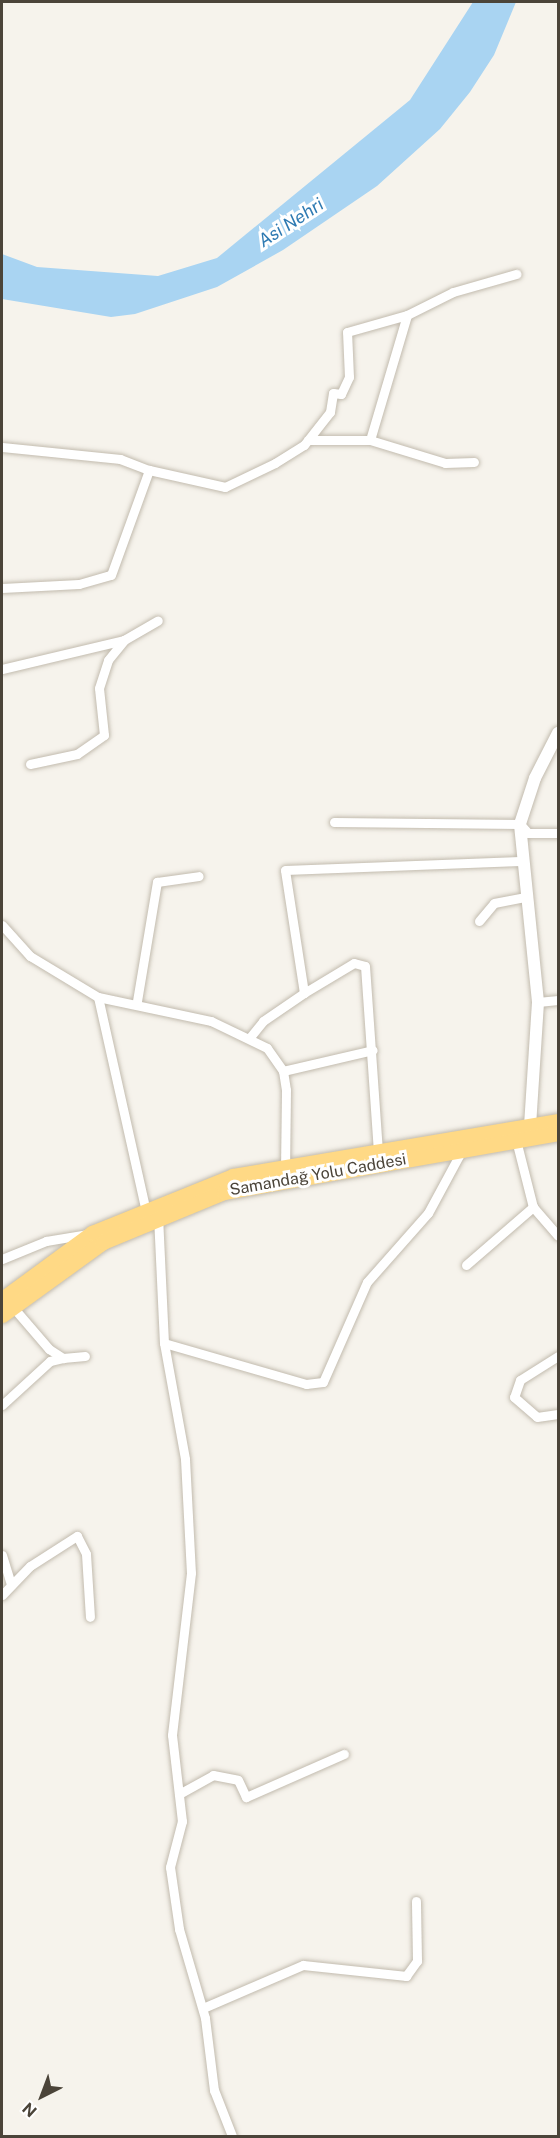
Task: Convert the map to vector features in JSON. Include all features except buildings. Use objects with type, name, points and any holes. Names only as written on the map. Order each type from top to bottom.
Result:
[{"type":"highway","name":"Samandağ Yolu Caddesi","points":[[5,1307],[92,1233],[151,1212],[233,1176],[558,1121]]},
{"type":"highway","name":"Samandağ Yolu Caddesi","points":[[5,1307],[74,1259],[151,1212],[253,1185],[558,1133]]},
{"type":"street","points":[[2,447],[120,459],[149,470],[225,487],[308,440],[349,377],[347,332],[407,315],[453,292],[516,274]]},
{"type":"street","points":[[370,440],[407,315]]},
{"type":"street","points":[[308,440],[370,440],[445,463],[474,462]]},
{"type":"street","points":[[2,588],[79,584],[111,575],[149,470]]},
{"type":"street","points":[[2,669],[124,640],[159,620]]},
{"type":"street","points":[[30,764],[77,754],[104,735],[99,688],[108,660],[124,640]]},
{"type":"street","points":[[530,1126],[538,1002],[520,861],[520,824],[535,778],[558,733]]},
{"type":"street","points":[[334,822],[520,824],[528,833],[558,833]]},
{"type":"street","points":[[304,993],[285,870],[520,861]]},
{"type":"street","points":[[137,1001],[157,882],[199,876]]},
{"type":"street","points":[[479,921],[494,903],[524,897]]},
{"type":"street","points":[[2,925],[30,956],[98,997],[137,1001],[251,1036],[283,1071],[285,1167]]},
{"type":"street","points":[[251,1036],[263,1021],[304,993],[354,963],[365,966],[373,1050],[378,1150]]},
{"type":"street","points":[[98,997],[151,1212],[164,1343],[185,1460],[191,1573],[172,1735],[182,1821],[170,1867],[179,1929],[203,2008],[214,2090],[232,2136]]},
{"type":"street","points":[[538,1002],[558,1000]]},
{"type":"street","points":[[283,1071],[373,1050]]},
{"type":"street","points":[[516,1140],[533,1207],[558,1236]]},
{"type":"street","points":[[164,1343],[306,1384],[323,1382],[367,1282],[428,1213],[462,1150]]},
{"type":"street","points":[[466,1265],[533,1207]]},
{"type":"street","points":[[2,1258],[46,1240],[92,1233]]},
{"type":"street","points":[[5,1307],[63,1358]]},
{"type":"street","points":[[2,1405],[50,1361],[84,1356]]},
{"type":"street","points":[[558,1356],[520,1380],[514,1397],[537,1418],[558,1414]]},
{"type":"street","points":[[2,1595],[11,1585],[77,1536],[86,1554],[90,1617]]},
{"type":"street","points":[[2,1555],[11,1585]]},
{"type":"street","points":[[179,1794],[213,1775],[238,1780],[246,1797],[344,1754]]},
{"type":"street","points":[[203,2008],[303,1965],[406,1976],[417,1961],[416,1901]]},
{"type":"water","name":"Asi Nehri","points":[[473,2],[516,2],[494,55],[470,92],[440,129],[377,186],[283,250],[217,287],[135,314],[111,317],[2,299],[2,254],[37,267],[158,276],[217,258],[410,100]]}]
